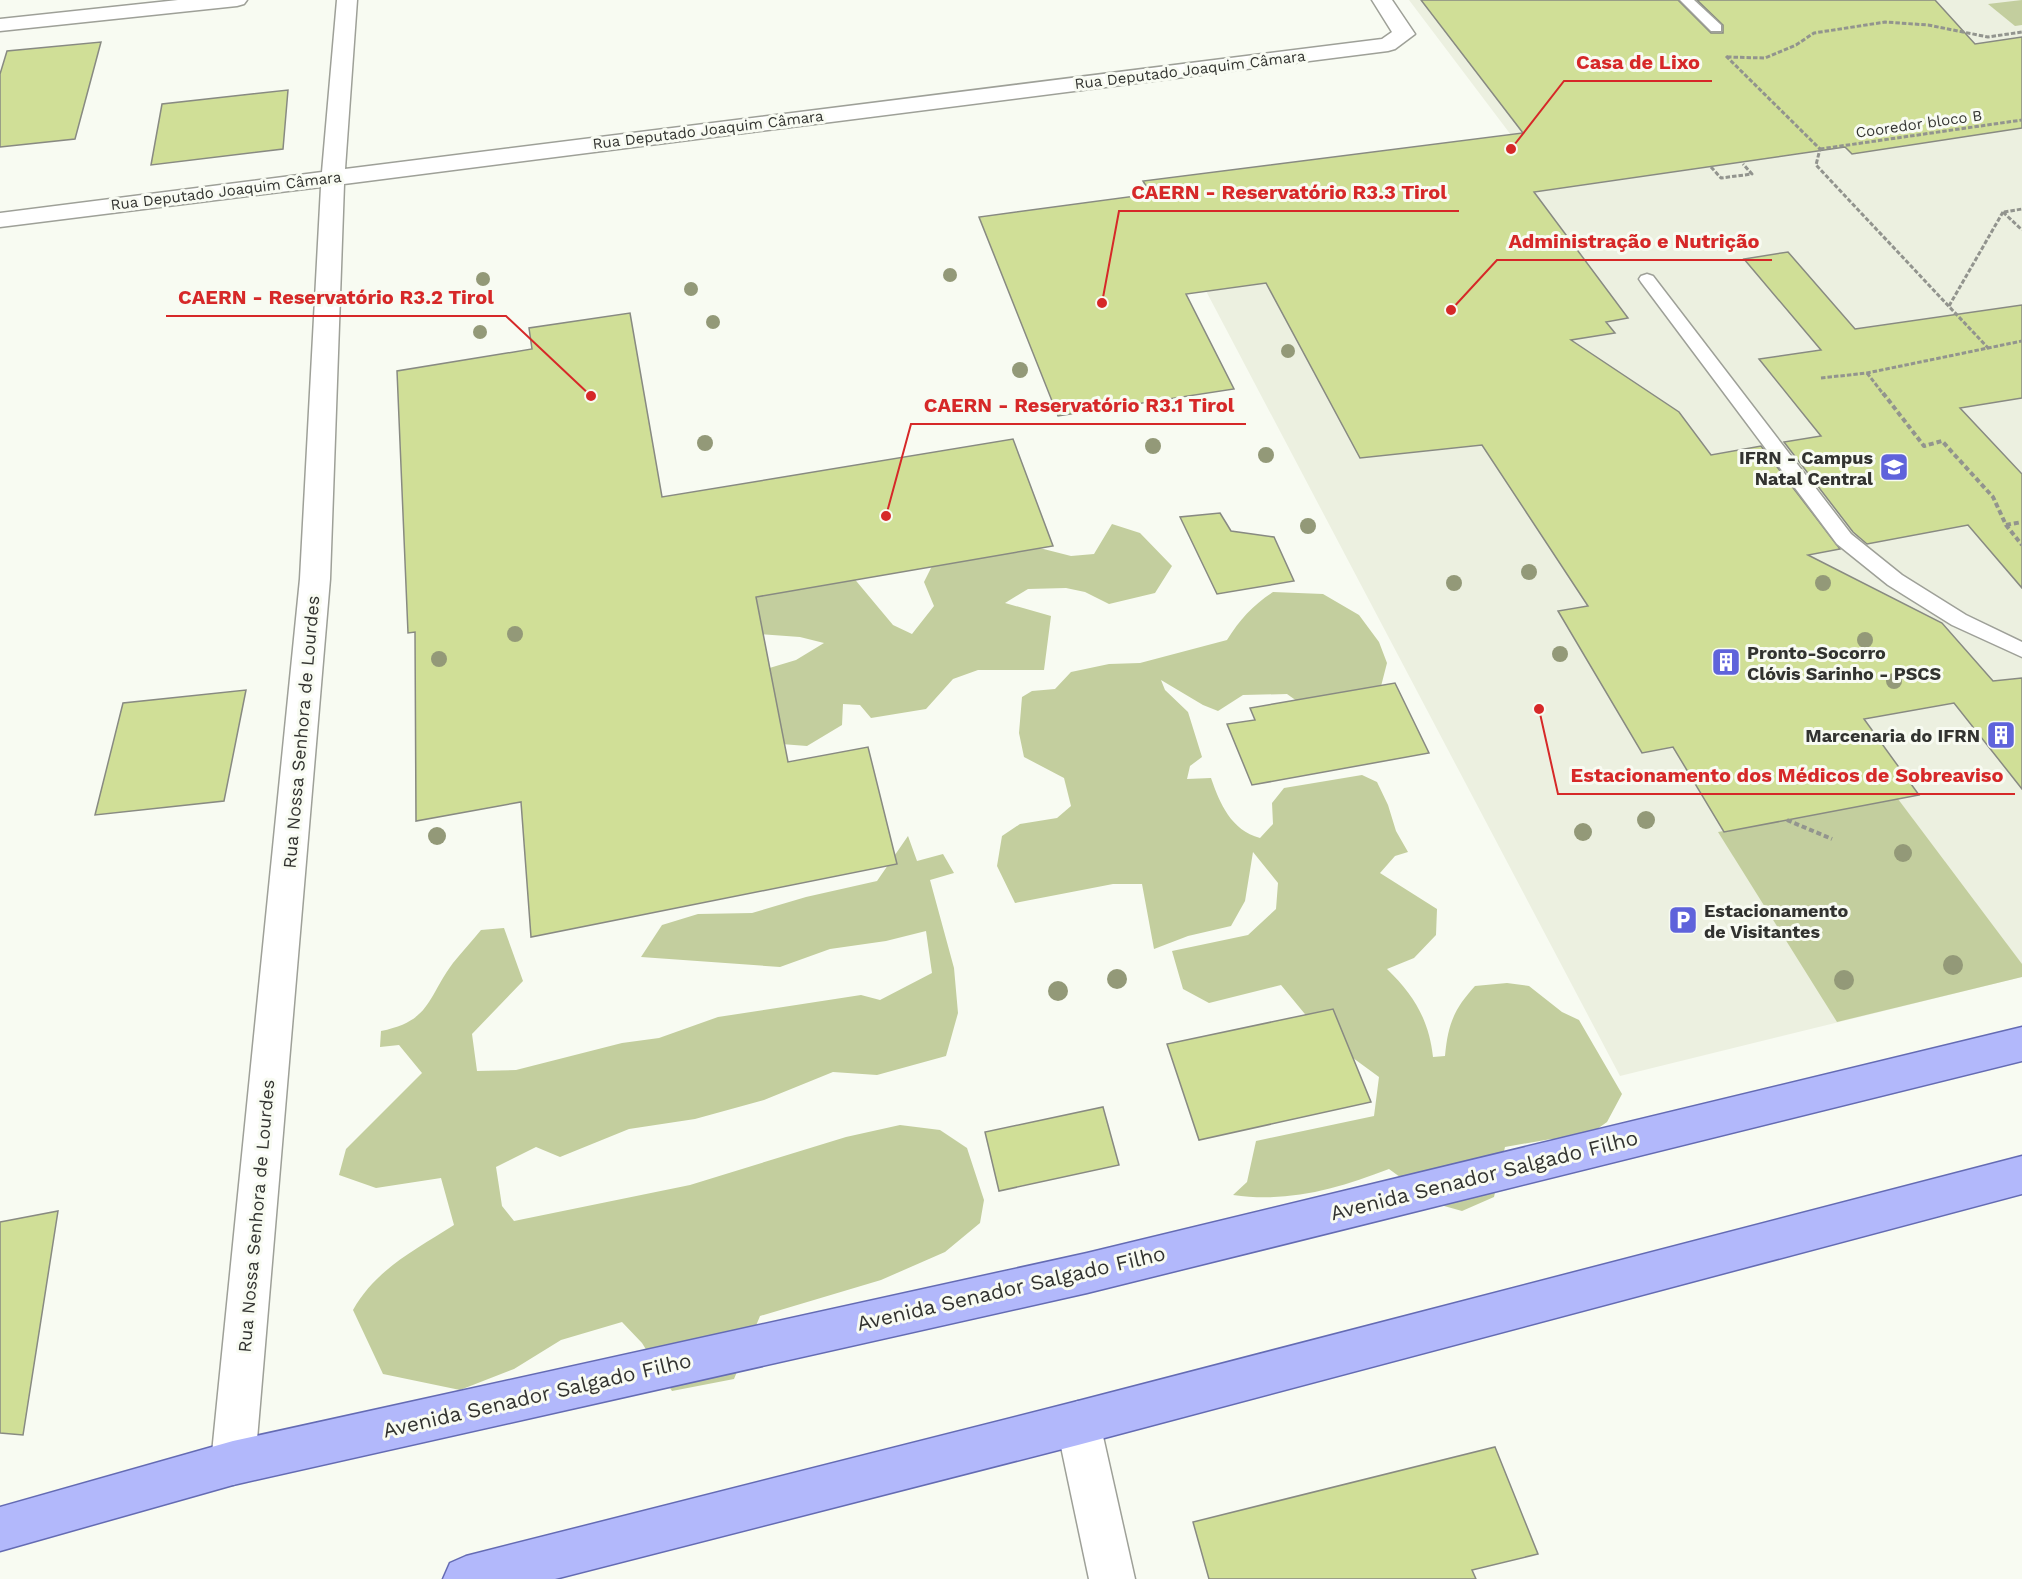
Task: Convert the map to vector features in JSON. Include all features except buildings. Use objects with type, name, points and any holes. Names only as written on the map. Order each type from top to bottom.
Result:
[{"type":"main road","name":"Avenida Senador Salgado Filho","points":[[0,1529],[233,1463],[1087,1273],[2022,1044]]},
{"type":"main road","points":[[466,1579],[1078,1423],[2022,1175]]},
{"type":"street","points":[[0,25],[237,0]]},
{"type":"street","name":"Rua Nossa Senhora de Lourdes","points":[[233,1463],[315,579],[333,177],[347,0]]},
{"type":"street","name":"Rua Deputado Joaquim Câmara","points":[[0,220],[1388,45],[1404,34],[1401,26],[1382,0]]},
{"type":"street","points":[[0,31],[32,22]]},
{"type":"street","points":[[1078,1423],[1112,1579]]},
{"type":"lane","points":[[1687,0],[1716,28]]},
{"type":"lane","points":[[1647,279],[1844,539],[1868,561],[1959,620],[2022,650]]},
{"type":"path","points":[[1727,57],[1765,58],[1796,45],[1814,33],[1885,22],[1929,25],[1988,37],[2022,32]]},
{"type":"path","points":[[1718,49],[1820,148],[1816,165],[1989,349]]},
{"type":"path","name":"Cooredor bloco B","points":[[1820,148],[2022,120]]},
{"type":"path","points":[[1711,167],[1721,178],[1752,174],[1743,164]]},
{"type":"path","points":[[2003,212],[2022,209]]},
{"type":"path","points":[[1949,306],[2003,212]]},
{"type":"path","points":[[2003,212],[2022,230]]},
{"type":"path","points":[[1821,378],[1867,373],[2022,341]]},
{"type":"path","points":[[1867,373],[1924,446],[1942,441],[1993,497],[2006,525],[2022,545]]},
{"type":"path","points":[[2006,525],[2022,522]]},
{"type":"path","points":[[1787,820],[1833,839]]},
{"type":"shaded area","points":[[1409,0],[2022,0],[2022,977],[1620,1076],[1206,291],[1511,135]]},
{"type":"green space","points":[[2022,0],[2022,25],[2015,26],[1988,4]]},
{"type":"green space","points":[[1112,524],[1140,533],[1172,566],[1155,593],[1109,604],[1085,592],[1066,588],[1028,589],[1005,603],[1051,616],[1044,670],[978,670],[953,679],[926,709],[871,718],[860,705],[843,704],[842,725],[807,746],[768,743],[756,672],[796,660],[824,643],[800,637],[706,630],[678,618],[847,570],[893,625],[912,634],[934,606],[924,582],[941,548],[1020,543],[1071,556],[1094,554]]},
{"type":"green space","points":[[1273,592],[1323,594],[1359,615],[1379,642],[1387,663],[1379,694],[1311,711],[1287,694],[1243,695],[1218,711],[1203,705],[1161,680],[1165,690],[1188,712],[1202,757],[1190,766],[1187,779],[1211,778],[1228,815],[1241,829],[1260,838],[1273,824],[1272,803],[1284,788],[1362,775],[1377,782],[1388,805],[1396,831],[1408,852],[1395,856],[1380,873],[1437,909],[1436,935],[1414,958],[1387,969],[1419,1009],[1428,1031],[1433,1057],[1445,1056],[1453,1018],[1475,986],[1507,983],[1529,986],[1562,1012],[1579,1020],[1622,1094],[1607,1122],[1583,1139],[1551,1139],[1505,1147],[1494,1197],[1462,1211],[1437,1204],[1389,1169],[1312,1193],[1273,1197],[1233,1195],[1247,1182],[1256,1141],[1374,1116],[1379,1077],[1323,1036],[1281,985],[1209,1003],[1183,989],[1172,951],[1248,935],[1276,909],[1278,883],[1253,852],[1245,901],[1231,926],[1188,936],[1154,949],[1142,884],[1113,884],[1015,903],[997,866],[1002,836],[1020,824],[1057,818],[1071,806],[1064,778],[1024,757],[1019,733],[1022,697],[1032,691],[1055,689],[1071,672],[1109,664],[1140,663],[1227,640],[1247,613]]},
{"type":"green space","points":[[1898,799],[2022,964],[2022,977],[1837,1022],[1718,832]]},
{"type":"green space","points":[[908,836],[917,861],[943,854],[954,873],[930,880],[954,968],[958,1013],[946,1056],[877,1075],[833,1072],[764,1100],[695,1119],[629,1129],[560,1157],[536,1147],[496,1167],[502,1206],[514,1221],[690,1185],[846,1137],[900,1125],[940,1130],[967,1148],[984,1200],[980,1223],[945,1252],[881,1280],[760,1316],[734,1379],[672,1391],[642,1343],[622,1322],[561,1340],[514,1369],[460,1390],[383,1374],[353,1310],[362,1296],[385,1272],[411,1252],[454,1225],[441,1178],[376,1188],[339,1175],[346,1149],[422,1073],[399,1045],[380,1047],[381,1031],[397,1027],[419,1014],[453,963],[481,930],[504,928],[523,981],[472,1034],[477,1071],[516,1070],[622,1043],[659,1038],[718,1017],[861,995],[880,1000],[932,973],[926,931],[886,941],[830,949],[780,967],[641,957],[662,925],[698,914],[752,913],[806,897],[877,881]]},
{"type":"place","name":"Casa de Lixo","points":[[1511,149]]},
{"type":"place","name":"CAERN - Reservatório R3.3 Tirol","points":[[1102,303]]},
{"type":"place","name":"Administração e Nutrição","points":[[1451,310]]},
{"type":"place","name":"CAERN - Reservatório R3.2 Tirol","points":[[591,396]]},
{"type":"place","name":"IFRN - Campus Natal Central","points":[[1894,467]]},
{"type":"place","name":"CAERN - Reservatório R3.1 Tirol","points":[[886,516]]},
{"type":"place","name":"Pronto-Socorro Clóvis Sarinho - PSCS","points":[[1726,662]]},
{"type":"place","name":"Estacionamento dos Médicos de Sobreaviso","points":[[1539,709]]},
{"type":"place","name":"Marcenaria do IFRN","points":[[2001,735]]},
{"type":"place","name":"Estacionamento de Visitantes","points":[[1683,920]]}]
